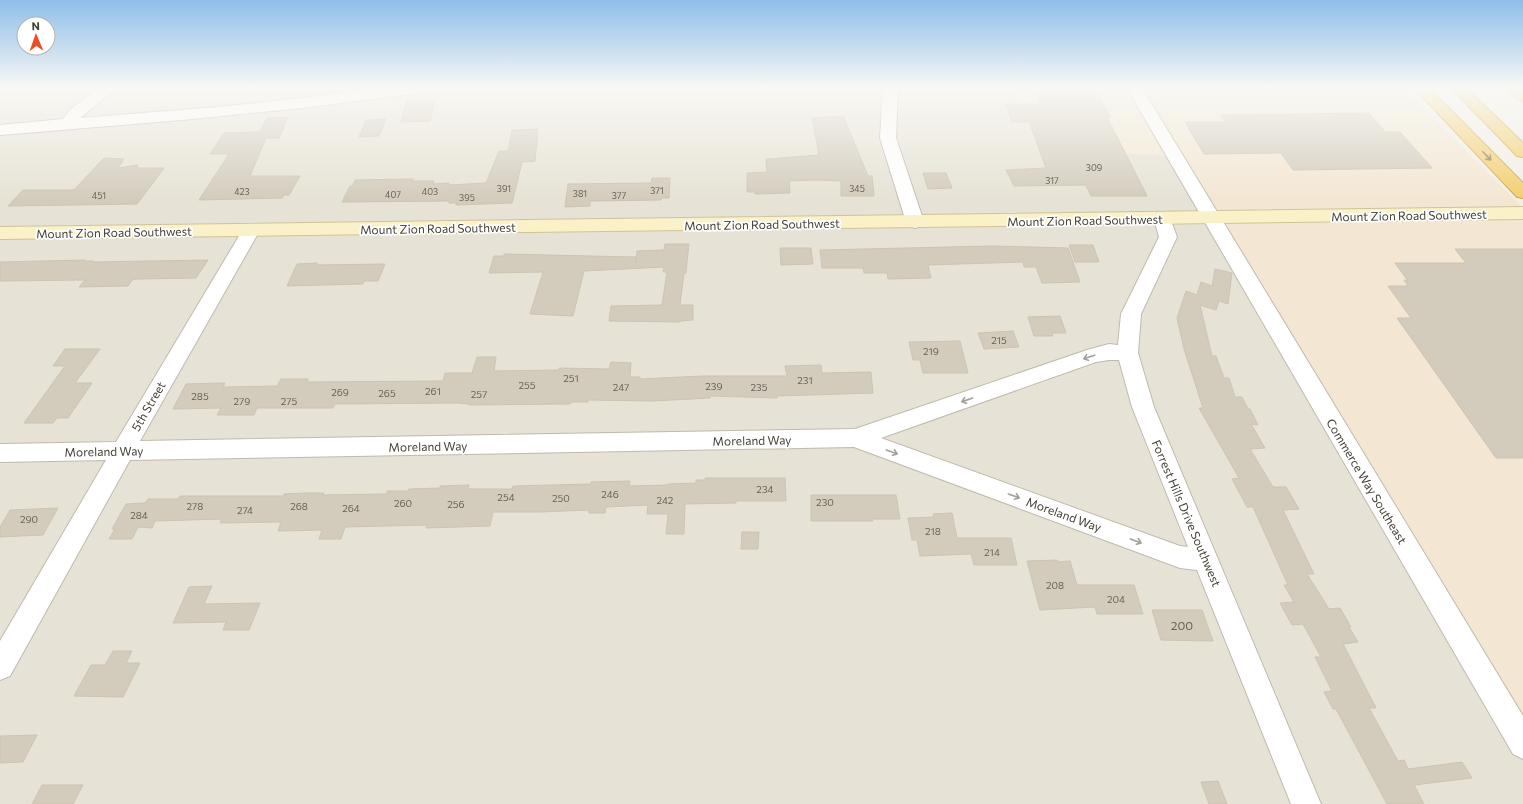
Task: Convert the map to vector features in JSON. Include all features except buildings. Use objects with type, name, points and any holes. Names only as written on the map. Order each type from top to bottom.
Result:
[{"type":"highway","points":[[1457,126],[1523,192]]},
{"type":"highway","points":[[1496,126],[1523,152]]},
{"type":"street","points":[[0,130],[50,126]]},
{"type":"street","points":[[888,126],[888,138],[915,222]]},
{"type":"street","points":[[1157,126],[1212,218]]},
{"type":"street","name":"Mount Zion Road Southwest","points":[[0,233],[1163,219],[1523,213]]},
{"type":"street","name":"Commerce Way Southeast","points":[[1212,218],[1523,744]]},
{"type":"street","name":"Forrest Hills Drive Southwest","points":[[1163,219],[1168,237],[1131,314],[1128,353],[1143,407],[1306,804]]},
{"type":"street","name":"5th Street","points":[[0,667],[123,450],[251,230]]},
{"type":"street","name":"Moreland Way","points":[[0,453],[855,438],[1094,355],[1109,352],[1128,353]]},
{"type":"street","name":"Moreland Way","points":[[855,438],[1180,557],[1207,560]]},
{"type":"shaded area","points":[[0,126],[1029,126],[1038,149],[1174,156],[1523,758],[1523,804],[0,804]]},
{"type":"shaded area","points":[[1029,126],[1441,126],[1523,208],[1523,758],[1174,156],[1038,149]]}]
